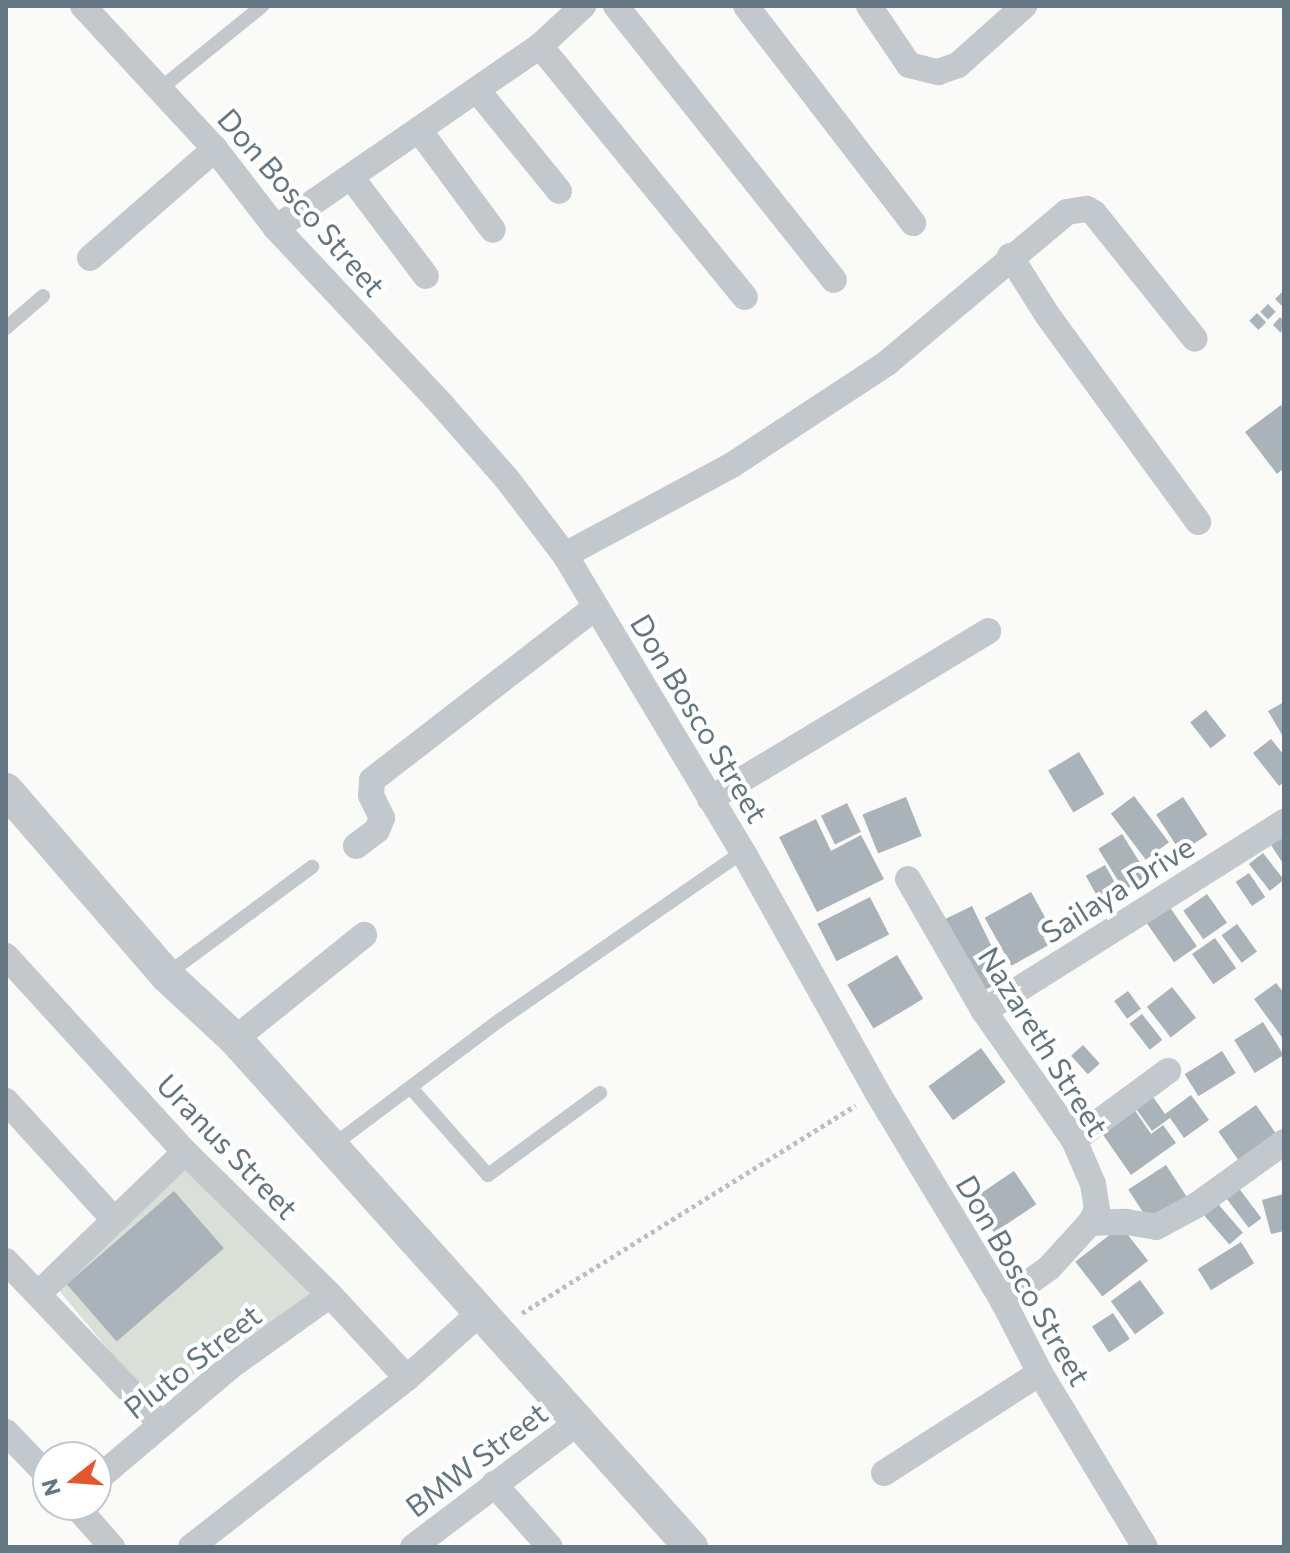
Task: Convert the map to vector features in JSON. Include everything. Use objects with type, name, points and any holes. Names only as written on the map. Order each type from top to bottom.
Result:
[{"type":"street","name":"Don Bosco Street","points":[[83,6],[215,149],[276,228],[507,479],[565,555],[743,852],[877,1092],[1003,1301],[1040,1373],[1145,1547]]},
{"type":"street","points":[[276,228],[540,46],[583,6]]},
{"type":"street","points":[[616,6],[834,280]]},
{"type":"street","points":[[746,6],[913,223]]},
{"type":"street","points":[[869,6],[909,65],[938,72],[958,65],[1024,6]]},
{"type":"street","points":[[540,46],[745,297]]},
{"type":"street","points":[[477,90],[559,191]]},
{"type":"street","points":[[419,130],[493,230]]},
{"type":"street","points":[[90,258],[215,149]]},
{"type":"street","points":[[351,177],[426,276]]},
{"type":"street","points":[[565,555],[732,465],[887,363],[1010,256],[1067,212],[1087,209],[1195,339]]},
{"type":"street","points":[[1010,256],[1048,316],[1198,522]]},
{"type":"street","points":[[356,846],[377,830],[382,818],[371,795],[372,780],[596,607]]},
{"type":"street","points":[[710,799],[988,631]]},
{"type":"street","points":[[6,790],[166,975],[235,1039],[691,1547]]},
{"type":"street","name":"Sailaya Drive","points":[[984,1011],[1284,822]]},
{"type":"street","name":"Nazareth Street","points":[[908,879],[984,1011],[1074,1140],[1093,1184],[1097,1210],[1090,1223]]},
{"type":"street","points":[[235,1039],[364,935]]},
{"type":"street","name":"Uranus Street","points":[[6,956],[185,1152],[330,1295],[407,1378]]},
{"type":"street","points":[[1074,1140],[1168,1071]]},
{"type":"street","points":[[6,1101],[113,1218]]},
{"type":"street","points":[[1003,1301],[1049,1268],[1090,1223],[1126,1222],[1156,1227],[1197,1205],[1284,1142]]},
{"type":"street","points":[[38,1294],[113,1218],[185,1152]]},
{"type":"street","points":[[6,1261],[161,1424]]},
{"type":"street","name":"Pluto Street","points":[[112,1466],[231,1366],[330,1295]]},
{"type":"street","points":[[191,1547],[407,1378],[489,1321]]},
{"type":"street","points":[[884,1473],[1040,1373]]},
{"type":"street","name":"BMW Street","points":[[413,1547],[578,1422]]},
{"type":"street","points":[[6,1432],[32,1459]]},
{"type":"street","points":[[494,1484],[550,1547]]},
{"type":"street","points":[[89,1521],[112,1547]]},
{"type":"lane","points":[[160,89],[262,6]]},
{"type":"lane","points":[[6,328],[43,296]]},
{"type":"lane","points":[[332,1146],[500,1020],[743,852]]},
{"type":"lane","points":[[166,975],[312,867]]},
{"type":"lane","points":[[411,1088],[488,1175],[600,1093]]},
{"type":"path","points":[[489,1321],[877,1092]]},
{"type":"shaded area","points":[[190,1163],[312,1295],[209,1362],[155,1406],[53,1283]]},
{"type":"building","points":[[1284,290],[1284,308],[1275,299]]},
{"type":"building","points":[[1268,304],[1276,312],[1268,320],[1260,312]]},
{"type":"building","points":[[1257,313],[1266,322],[1258,330],[1249,321]]},
{"type":"building","points":[[1280,317],[1284,321],[1281,333],[1273,325]]},
{"type":"building","points":[[1281,405],[1284,410],[1284,468],[1277,474],[1245,432]]},
{"type":"building","points":[[1284,702],[1284,738],[1268,711]]},
{"type":"building","points":[[1206,710],[1226,736],[1211,748],[1190,722]]},
{"type":"building","points":[[1271,739],[1284,755],[1284,782],[1279,786],[1253,753]]},
{"type":"building","points":[[1079,752],[1104,794],[1073,813],[1048,771]]},
{"type":"building","points":[[1134,796],[1169,842],[1146,860],[1111,813]]},
{"type":"building","points":[[906,797],[922,836],[878,854],[862,815]]},
{"type":"building","points":[[1183,797],[1208,835],[1181,852],[1156,814]]},
{"type":"building","points":[[847,803],[861,832],[835,844],[821,816]]},
{"type":"building","points":[[816,819],[831,851],[861,835],[884,879],[817,912],[779,837]]},
{"type":"building","points":[[1122,834],[1148,876],[1124,890],[1098,849]]},
{"type":"building","points":[[1284,836],[1284,865],[1271,845]]},
{"type":"building","points":[[1263,853],[1284,880],[1270,891],[1249,864]]},
{"type":"building","points":[[1105,865],[1122,896],[1103,906],[1086,876]]},
{"type":"building","points":[[1249,873],[1265,897],[1252,906],[1236,882]]},
{"type":"building","points":[[1031,892],[1058,940],[1011,966],[985,918]]},
{"type":"building","points":[[1207,894],[1227,923],[1203,939],[1183,911]]},
{"type":"building","points":[[870,897],[889,934],[836,961],[817,924]]},
{"type":"building","points":[[1166,902],[1197,946],[1174,962],[1143,918]]},
{"type":"building","points":[[972,906],[1008,979],[980,992],[944,920]]},
{"type":"building","points":[[1237,924],[1257,952],[1242,963],[1222,935]]},
{"type":"building","points":[[1215,938],[1236,968],[1213,984],[1192,954]]},
{"type":"building","points":[[897,955],[923,999],[874,1029],[847,985]]},
{"type":"building","points":[[1276,983],[1284,993],[1284,1040],[1254,999]]},
{"type":"building","points":[[1172,987],[1196,1018],[1171,1037],[1147,1007]]},
{"type":"building","points":[[1128,991],[1141,1009],[1127,1019],[1114,1001]]},
{"type":"building","points":[[1142,1014],[1162,1040],[1150,1050],[1129,1024]]},
{"type":"building","points":[[1263,1022],[1284,1055],[1255,1073],[1234,1040]]},
{"type":"building","points":[[1083,1045],[1100,1064],[1088,1074],[1071,1056]]},
{"type":"building","points":[[981,1048],[1006,1082],[953,1120],[928,1086]]},
{"type":"building","points":[[1222,1051],[1236,1073],[1198,1096],[1185,1074]]},
{"type":"building","points":[[1151,1094],[1165,1114],[1191,1095],[1209,1120],[1184,1138],[1170,1118],[1152,1131],[1134,1106]]},
{"type":"building","points":[[1256,1105],[1278,1136],[1240,1163],[1218,1131]]},
{"type":"building","points":[[1132,1106],[1151,1134],[1163,1125],[1176,1143],[1131,1175],[1099,1129]]},
{"type":"building","points":[[1166,1165],[1187,1197],[1149,1221],[1128,1190]]},
{"type":"building","points":[[1014,1171],[1036,1204],[994,1233],[972,1200]]},
{"type":"building","points":[[1238,1187],[1261,1218],[1249,1228],[1225,1197]]},
{"type":"building","points":[[174,1191],[224,1248],[117,1342],[67,1284]]},
{"type":"building","points":[[1284,1194],[1284,1231],[1271,1234],[1262,1200]]},
{"type":"building","points":[[1218,1204],[1243,1233],[1229,1244],[1204,1216]]},
{"type":"building","points":[[1121,1226],[1148,1261],[1102,1296],[1075,1262]]},
{"type":"building","points":[[1241,1242],[1254,1263],[1211,1290],[1198,1269]]},
{"type":"building","points":[[1140,1280],[1164,1313],[1135,1334],[1111,1301]]},
{"type":"building","points":[[1113,1313],[1130,1339],[1109,1353],[1092,1327]]}]
